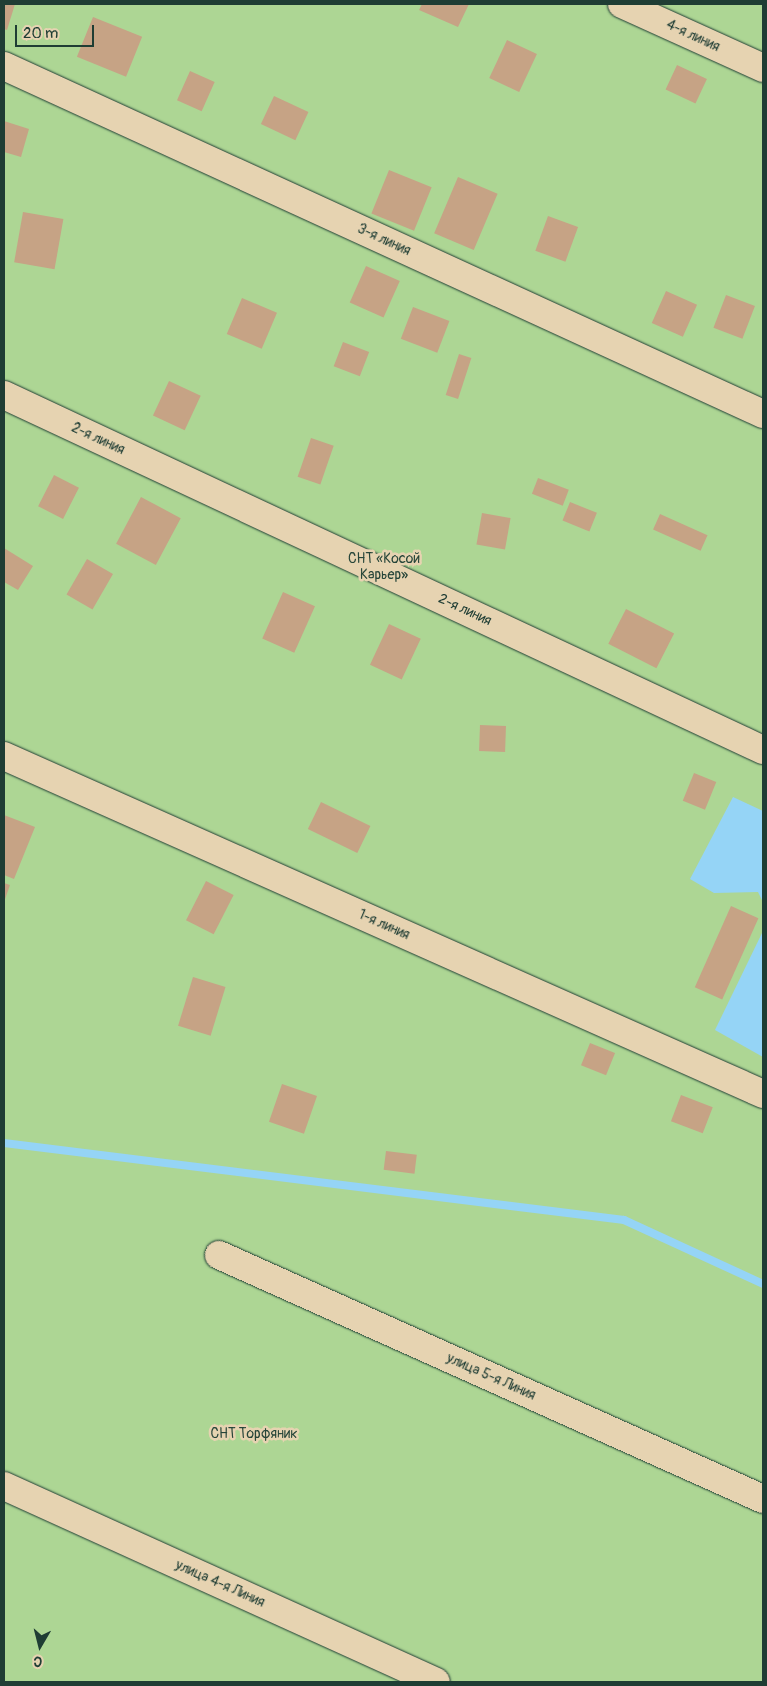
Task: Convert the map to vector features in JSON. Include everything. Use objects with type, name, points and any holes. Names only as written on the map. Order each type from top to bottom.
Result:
[{"type":"street","name":"4-я линия","points":[[622,4],[763,68]]},
{"type":"street","name":"3-я линия","points":[[4,66],[763,414]]},
{"type":"street","name":"2-я линия","points":[[4,395],[763,750]]},
{"type":"street","name":"1-я линия","points":[[4,756],[763,1094]]},
{"type":"street","name":"улица 5-я Линия","points":[[219,1255],[763,1499]]},
{"type":"street","name":"улица 4-я Линия","points":[[4,1486],[436,1682]]},
{"type":"green space","name":"СНТ «Косой Карьер»","points":[[4,4],[763,4],[763,1682],[4,1682]]},
{"type":"water","points":[[733,797],[763,811],[763,902],[758,892],[714,893],[690,879]]},
{"type":"water","points":[[763,931],[763,1057],[715,1030]]},
{"type":"building","points":[[4,4],[15,4],[7,30],[4,29]]},
{"type":"building","points":[[422,4],[469,4],[458,27],[419,10]]},
{"type":"building","points":[[93,17],[142,37],[126,77],[77,57]]},
{"type":"building","points":[[507,40],[537,54],[519,92],[489,78]]},
{"type":"building","points":[[677,65],[707,79],[695,103],[666,89]]},
{"type":"building","points":[[190,71],[215,82],[202,111],[177,100]]},
{"type":"building","points":[[274,96],[308,112],[295,140],[261,124]]},
{"type":"building","points":[[4,121],[29,129],[21,157],[4,152]]},
{"type":"building","points":[[389,170],[432,187],[414,231],[371,214]]},
{"type":"building","points":[[458,177],[498,194],[474,250],[434,233]]},
{"type":"building","points":[[23,212],[63,219],[55,269],[14,262]]},
{"type":"building","points":[[548,216],[578,227],[565,262],[535,251]]},
{"type":"building","points":[[366,266],[400,281],[384,318],[350,303]]},
{"type":"building","points":[[666,291],[697,305],[683,337],[652,323]]},
{"type":"building","points":[[726,295],[755,306],[742,339],[713,328]]},
{"type":"building","points":[[242,298],[277,313],[262,349],[227,334]]},
{"type":"building","points":[[413,307],[449,321],[437,353],[401,339]]},
{"type":"building","points":[[343,342],[369,352],[360,376],[334,366]]},
{"type":"building","points":[[459,354],[471,358],[458,399],[446,395]]},
{"type":"building","points":[[169,381],[201,396],[185,430],[153,415]]},
{"type":"building","points":[[311,438],[334,446],[320,485],[298,477]]},
{"type":"building","points":[[54,475],[79,488],[63,519],[38,506]]},
{"type":"building","points":[[538,478],[569,490],[563,506],[532,494]]},
{"type":"building","points":[[141,497],[181,518],[156,565],[116,544]]},
{"type":"building","points":[[570,502],[597,513],[589,531],[563,521]]},
{"type":"building","points":[[482,513],[511,518],[505,550],[476,545]]},
{"type":"building","points":[[660,514],[708,535],[701,551],[653,530]]},
{"type":"building","points":[[4,548],[33,566],[18,590],[4,582]]},
{"type":"building","points":[[87,559],[113,574],[92,610],[66,595]]},
{"type":"building","points":[[283,592],[315,606],[294,653],[262,639]]},
{"type":"building","points":[[626,609],[674,634],[656,668],[608,644]]},
{"type":"building","points":[[389,624],[421,639],[402,680],[370,665]]},
{"type":"building","points":[[480,725],[506,726],[505,752],[479,751]]},
{"type":"building","points":[[694,773],[716,782],[705,810],[683,801]]},
{"type":"building","points":[[321,802],[370,826],[357,853],[308,829]]},
{"type":"building","points":[[4,815],[35,827],[14,879],[4,875]]},
{"type":"building","points":[[206,881],[234,895],[214,934],[186,920]]},
{"type":"building","points":[[4,883],[10,885],[4,902]]},
{"type":"building","points":[[731,906],[758,918],[722,1000],[695,987]]},
{"type":"building","points":[[193,977],[226,987],[211,1036],[178,1026]]},
{"type":"building","points":[[590,1043],[615,1053],[606,1075],[581,1065]]},
{"type":"building","points":[[282,1084],[317,1096],[304,1134],[269,1122]]},
{"type":"building","points":[[681,1095],[713,1107],[703,1133],[671,1121]]},
{"type":"building","points":[[386,1151],[417,1155],[414,1174],[384,1170]]},
{"type":"waterway","points":[[4,1143],[624,1220],[763,1284]]},
{"type":"park label","name":"СНТ Торфяник","points":[[254,1434]]}]
